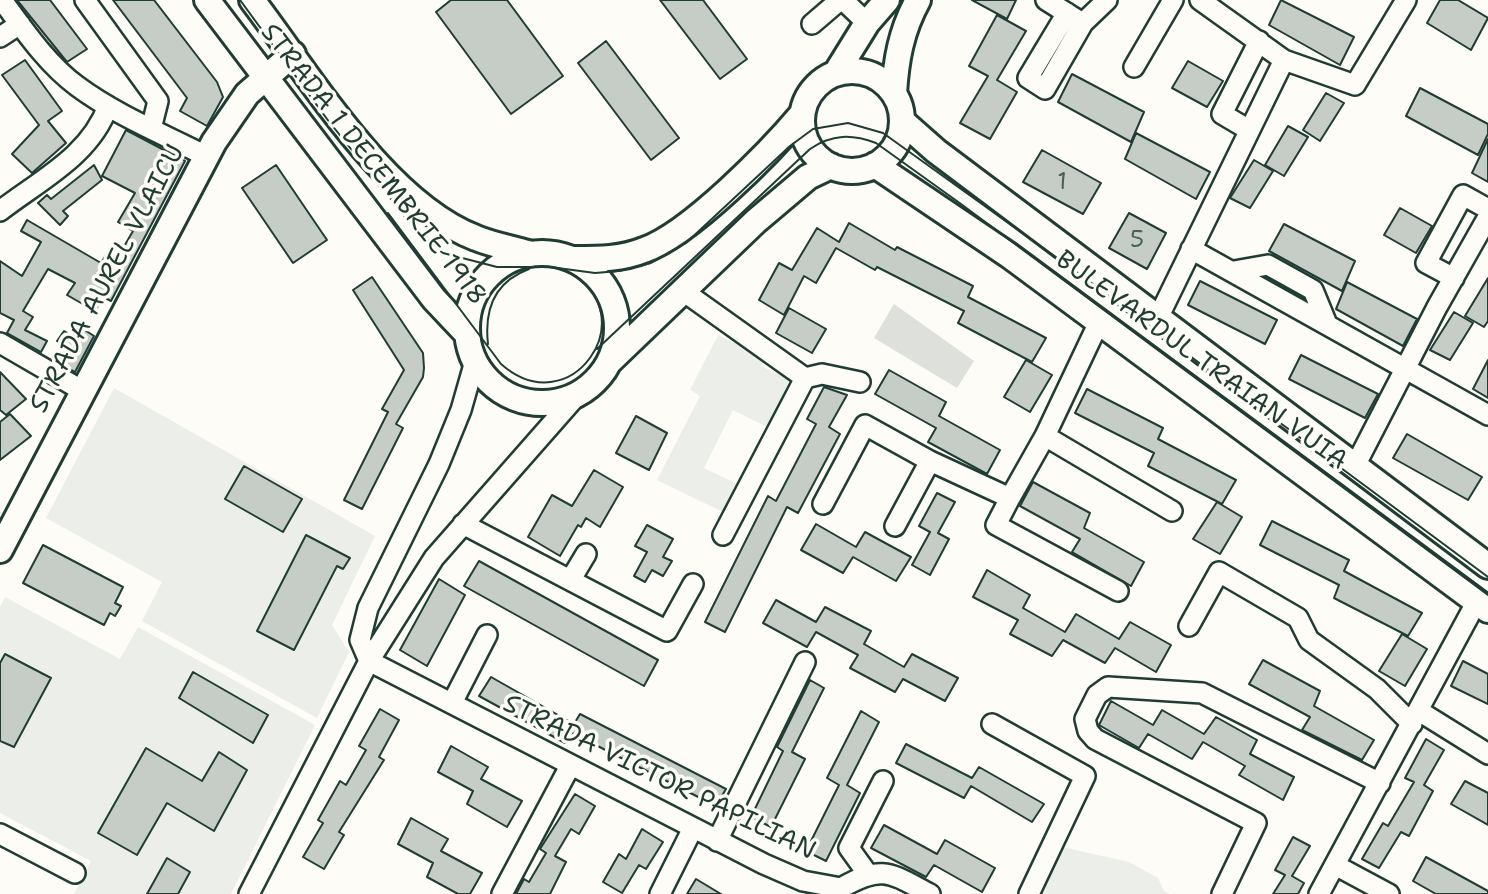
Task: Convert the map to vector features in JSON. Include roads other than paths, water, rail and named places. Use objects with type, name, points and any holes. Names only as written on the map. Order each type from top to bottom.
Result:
[{"type":"main road","name":"STRADA 1 DECEMBRIE 1918","points":[[207,0],[434,299],[467,334]]},
{"type":"main road","name":"STRADA 1 DECEMBRIE 1918","points":[[252,0],[358,141],[395,181],[431,212],[475,238],[528,253]]},
{"type":"main road","points":[[831,166],[808,177],[756,221],[609,362],[595,381],[579,393],[545,403],[512,397],[484,376],[475,361],[467,334],[473,298],[483,281],[497,267],[528,253],[575,259],[610,259],[645,250],[676,233],[715,201],[802,114],[813,89],[836,73],[867,23],[887,0]]},
{"type":"main road","points":[[802,114],[804,135],[810,149],[831,166],[860,170],[875,165],[890,153],[897,141],[902,121],[894,94],[897,57],[903,31],[918,0]]},
{"type":"main road","name":"STRADA AUREL VLAICU","points":[[0,550],[206,156],[247,94],[293,54]]},
{"type":"main road","points":[[836,73],[852,70],[869,73],[883,82],[894,94]]},
{"type":"main road","name":"BULEVARDUL TRAIAN VUIA","points":[[902,121],[936,151],[1488,566]]},
{"type":"main road","name":"BULEVARDUL TRAIAN VUIA","points":[[875,165],[1010,256],[1482,606]]},
{"type":"main road","points":[[575,259],[595,273],[613,300],[617,333],[609,362]]},
{"type":"street","points":[[2,0],[57,68],[75,85],[108,107],[206,156]]},
{"type":"street","points":[[85,0],[158,101],[151,129]]},
{"type":"street","points":[[812,24],[841,0],[867,23]]},
{"type":"street","points":[[1046,0],[1075,18],[1107,0]]},
{"type":"street","points":[[1134,67],[1173,0]]},
{"type":"street","points":[[1200,0],[1284,60],[1355,85],[1406,0]]},
{"type":"street","points":[[0,37],[20,24]]},
{"type":"street","points":[[1250,130],[1222,114],[1259,41]]},
{"type":"street","points":[[1158,318],[1284,60]]},
{"type":"street","points":[[0,211],[81,149],[100,129],[108,107]]},
{"type":"street","points":[[1454,278],[1426,262],[1463,195],[1488,209]]},
{"type":"street","points":[[1355,466],[1488,217]]},
{"type":"street","points":[[1191,249],[1488,415]]},
{"type":"street","points":[[683,291],[805,378],[822,374],[860,382]]},
{"type":"street","points":[[1099,322],[1045,436],[996,525],[1118,591]]},
{"type":"street","points":[[0,343],[83,390]]},
{"type":"street","points":[[369,661],[360,640],[368,608],[439,464],[461,410],[475,361]]},
{"type":"street","points":[[723,535],[805,378]]},
{"type":"street","points":[[249,894],[369,661],[434,558],[579,393]]},
{"type":"street","points":[[824,503],[864,425],[930,461],[1010,498]]},
{"type":"street","points":[[1045,436],[1172,511]]},
{"type":"street","points":[[895,526],[930,461]]},
{"type":"street","points":[[463,524],[667,631],[693,584]]},
{"type":"street","points":[[571,579],[586,554]]},
{"type":"street","points":[[1189,626],[1219,572],[1298,618],[1308,640],[1415,717],[1488,754]]},
{"type":"street","points":[[1319,894],[1415,717],[1482,606]]},
{"type":"street","points":[[452,703],[487,635]]},
{"type":"street","name":"STRADA VICTOR PAPILIAN","points":[[369,661],[717,841],[803,881],[842,891],[867,873]]},
{"type":"street","points":[[717,841],[805,662]]},
{"type":"street","points":[[1222,894],[1256,823],[1095,739],[1088,731],[1085,719],[1097,695],[1108,687],[1202,693],[1380,783]]},
{"type":"street","points":[[992,724],[1085,776],[1029,894]]},
{"type":"street","points":[[502,894],[570,766]]},
{"type":"street","points":[[883,781],[849,848],[867,873],[892,874],[930,894]]},
{"type":"street","points":[[660,894],[693,828]]},
{"type":"street","points":[[0,834],[75,873]]},
{"type":"street","points":[[1335,865],[1389,894]]},
{"type":"tram line","points":[[240,0],[327,119],[422,238],[443,253],[497,267],[550,267],[595,273],[619,271],[651,263],[686,243],[790,146],[813,129],[848,123],[883,133],[1078,273],[1488,577]]},
{"type":"tram line","points":[[597,349],[810,149],[834,138],[867,140],[876,143],[961,204],[1488,595]]},
{"type":"tram line","points":[[388,213],[501,364],[527,380],[552,382],[574,374],[590,358],[600,337],[601,314],[592,292],[570,273]]},
{"type":"tram line","points":[[488,344],[488,319],[494,298],[507,281],[529,269]]}]
